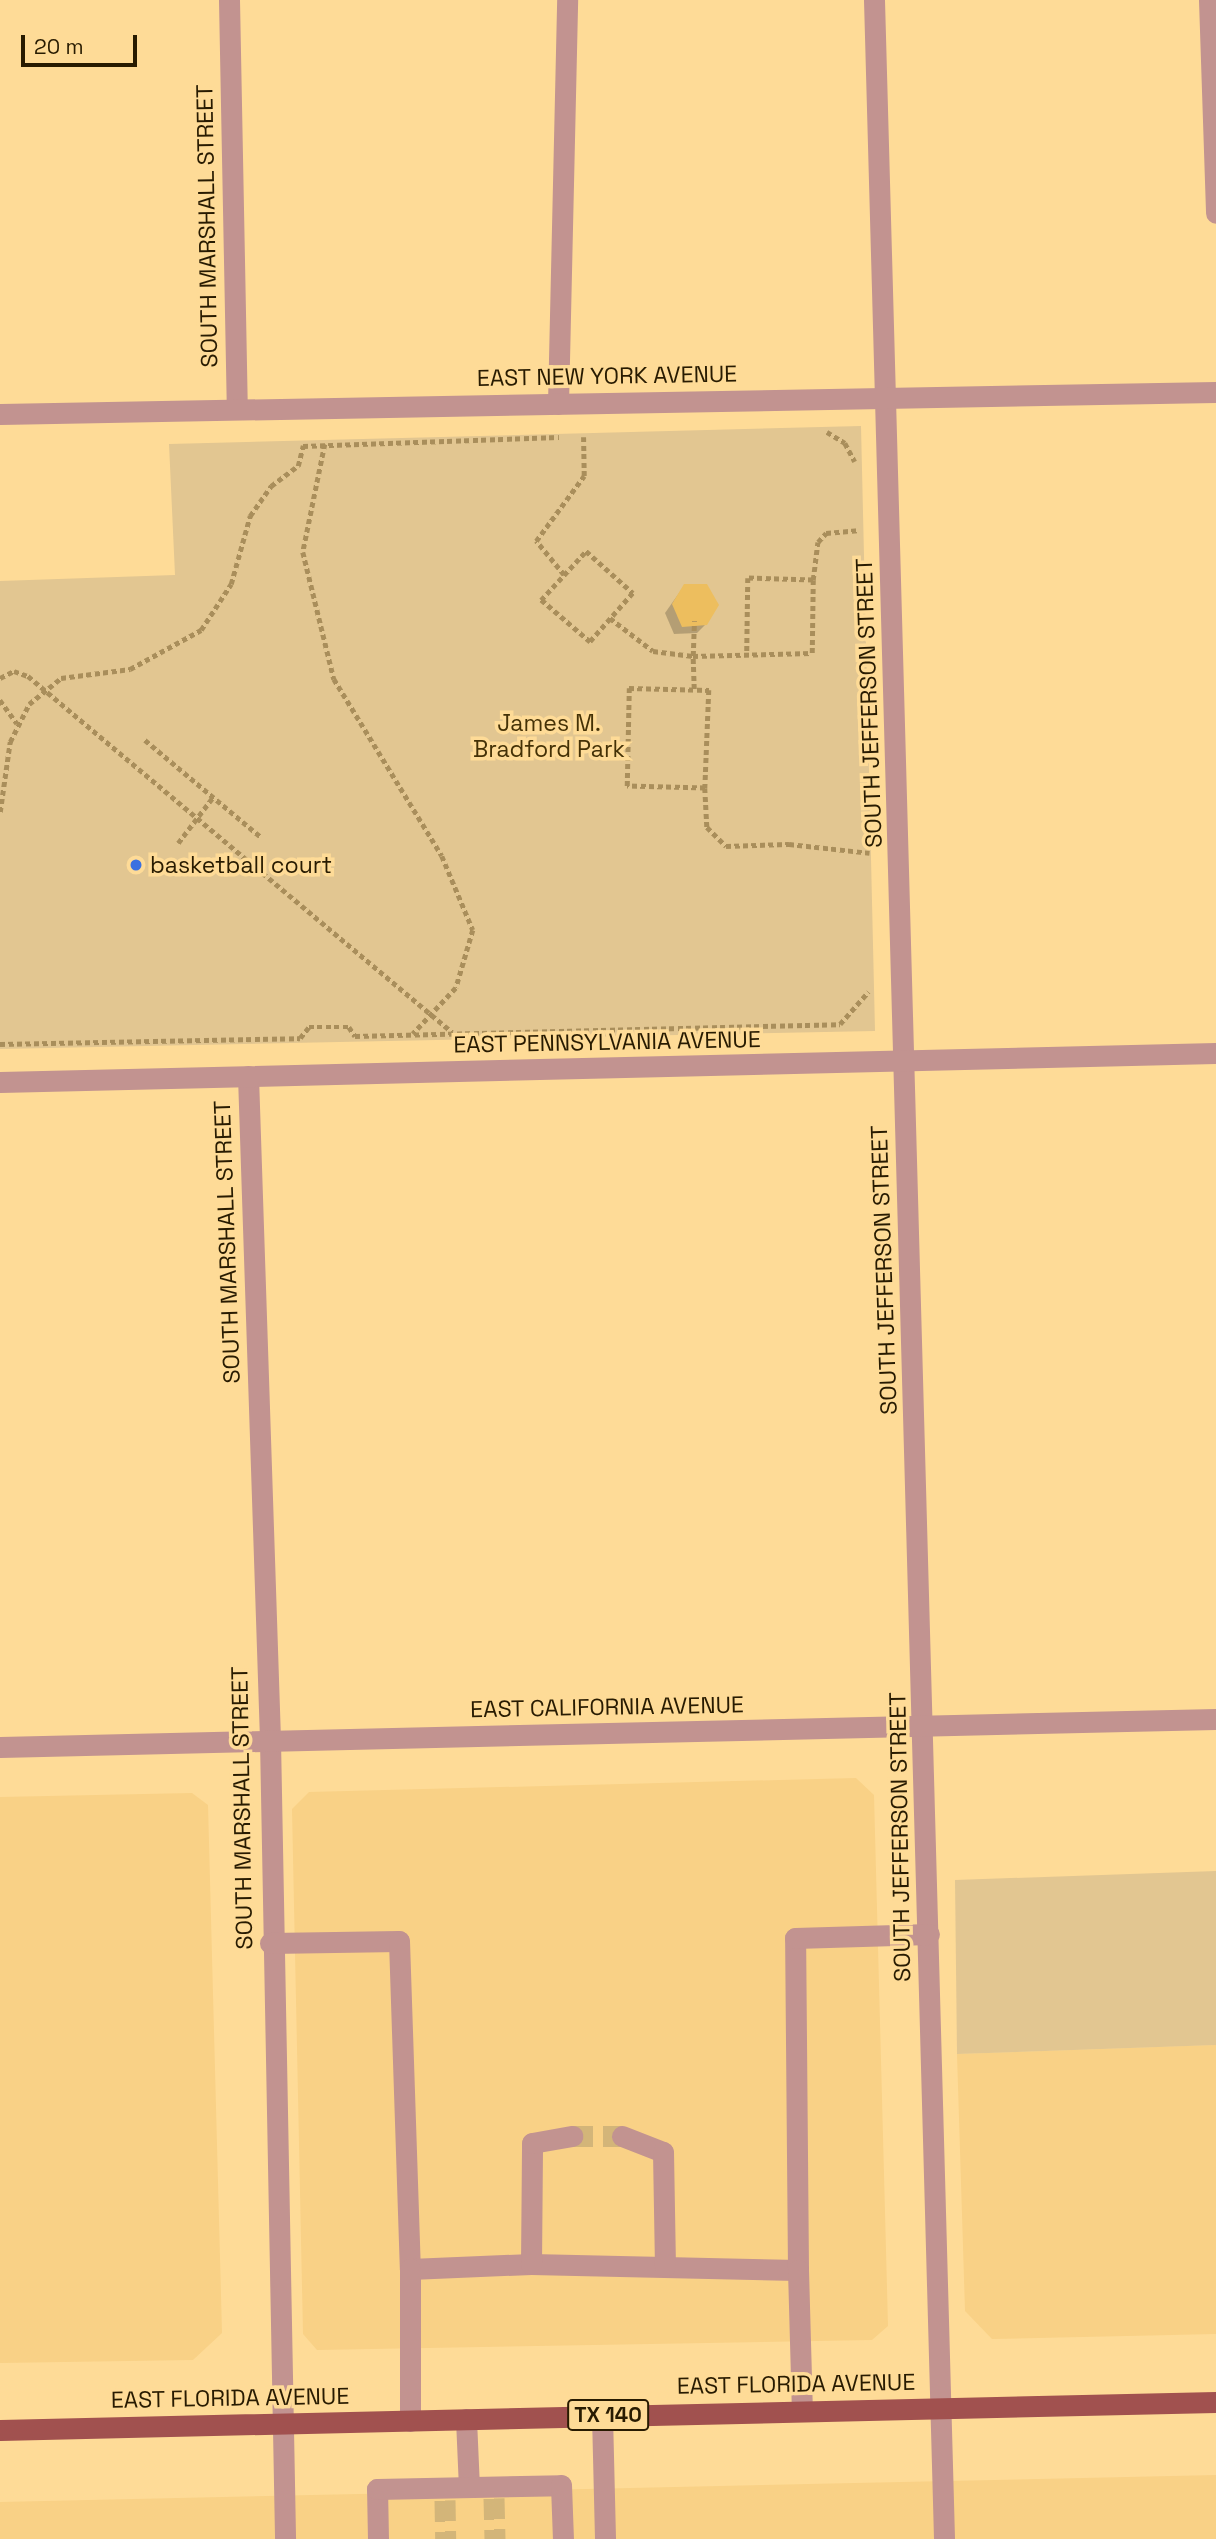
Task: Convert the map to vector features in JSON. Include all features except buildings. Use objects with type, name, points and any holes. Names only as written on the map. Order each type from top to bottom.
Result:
[{"type":"main road","name":"EAST FLORIDA AVENUE","points":[[0,2430],[1216,2402]]},
{"type":"street","name":"SOUTH MARSHALL STREET","points":[[229,0],[237,409]]},
{"type":"street","points":[[558,404],[567,0]]},
{"type":"street","name":"SOUTH JEFFERSON STREET","points":[[874,0],[924,1726],[944,2539]]},
{"type":"street","points":[[1209,0],[1216,213]]},
{"type":"street","name":"EAST NEW YORK AVENUE","points":[[0,414],[1216,391]]},
{"type":"street","name":"EAST PENNSYLVANIA AVENUE","points":[[0,1082],[1216,1053]]},
{"type":"street","name":"SOUTH MARSHALL STREET","points":[[248,1076],[270,1740],[270,1943],[285,2539]]},
{"type":"street","name":"EAST CALIFORNIA AVENUE","points":[[0,1747],[1216,1719]]},
{"type":"street","points":[[802,2410],[795,1938],[929,1934]]},
{"type":"street","points":[[270,1943],[398,1941],[410,2269],[410,2420]]},
{"type":"street","points":[[531,2264],[531,2143],[572,2136]]},
{"type":"street","points":[[622,2136],[663,2152],[664,2266]]},
{"type":"street","points":[[410,2269],[531,2264],[798,2270]]},
{"type":"street","points":[[602,2415],[605,2539]]},
{"type":"street","points":[[466,2419],[468,2487]]},
{"type":"street","points":[[378,2539],[377,2489],[445,2494],[468,2487],[494,2493],[561,2485],[563,2539]]},
{"type":"path","points":[[815,432],[829,432],[845,443],[855,474]]},
{"type":"path","points":[[0,812],[17,723],[42,689],[61,678],[130,668],[201,630],[231,584],[260,500],[298,466],[303,446],[597,436]]},
{"type":"path","points":[[564,575],[536,541],[584,475],[583,437]]},
{"type":"path","points":[[325,444],[303,552],[334,679],[442,856],[473,930],[456,988],[413,1034]]},
{"type":"path","points":[[857,516],[858,543]]},
{"type":"path","points":[[610,618],[653,651],[693,656],[747,652],[812,653],[813,580],[818,542],[826,533],[858,530]]},
{"type":"path","points":[[586,551],[632,593],[590,642],[541,600],[564,575],[586,551]]},
{"type":"path","points":[[747,652],[748,578],[813,580]]},
{"type":"path","points":[[694,621],[694,689]]},
{"type":"path","points":[[0,678],[21,671],[452,1033]]},
{"type":"path","points":[[705,788],[627,786],[629,688],[709,690],[705,788],[707,827],[726,846],[761,849],[789,844],[865,853]]},
{"type":"path","points":[[0,700],[17,723]]},
{"type":"path","points":[[145,740],[260,836]]},
{"type":"path","points":[[178,843],[213,797]]},
{"type":"path","points":[[865,839],[865,866]]},
{"type":"path","points":[[0,1044],[300,1038],[309,1027],[349,1027],[355,1036],[841,1024],[868,997],[868,984]]},
{"type":"shaded area","points":[[856,1778],[874,1795],[888,2326],[872,2340],[317,2350],[303,2334],[292,1809],[309,1792]]},
{"type":"shaded area","points":[[192,1793],[208,1805],[222,2333],[193,2360],[0,2363],[0,1797]]},
{"type":"shaded area","points":[[1216,2045],[1216,2334],[992,2339],[965,2311],[957,2054]]},
{"type":"shaded area","points":[[1216,2475],[1216,2539],[0,2539],[0,2502]]},
{"type":"green space","name":"James M. Bradford Park","points":[[861,426],[875,1031],[0,1049],[0,581],[175,575],[169,444]]},
{"type":"green space","points":[[1216,1871],[1216,2045],[957,2054],[955,1880]]},
{"type":"tunnel","points":[[572,2136],[622,2136]]},
{"type":"tunnel","points":[[494,2498],[495,2539]]},
{"type":"tunnel","points":[[445,2500],[446,2539]]},
{"type":"place","name":"basketball court","points":[[136,865]]}]
